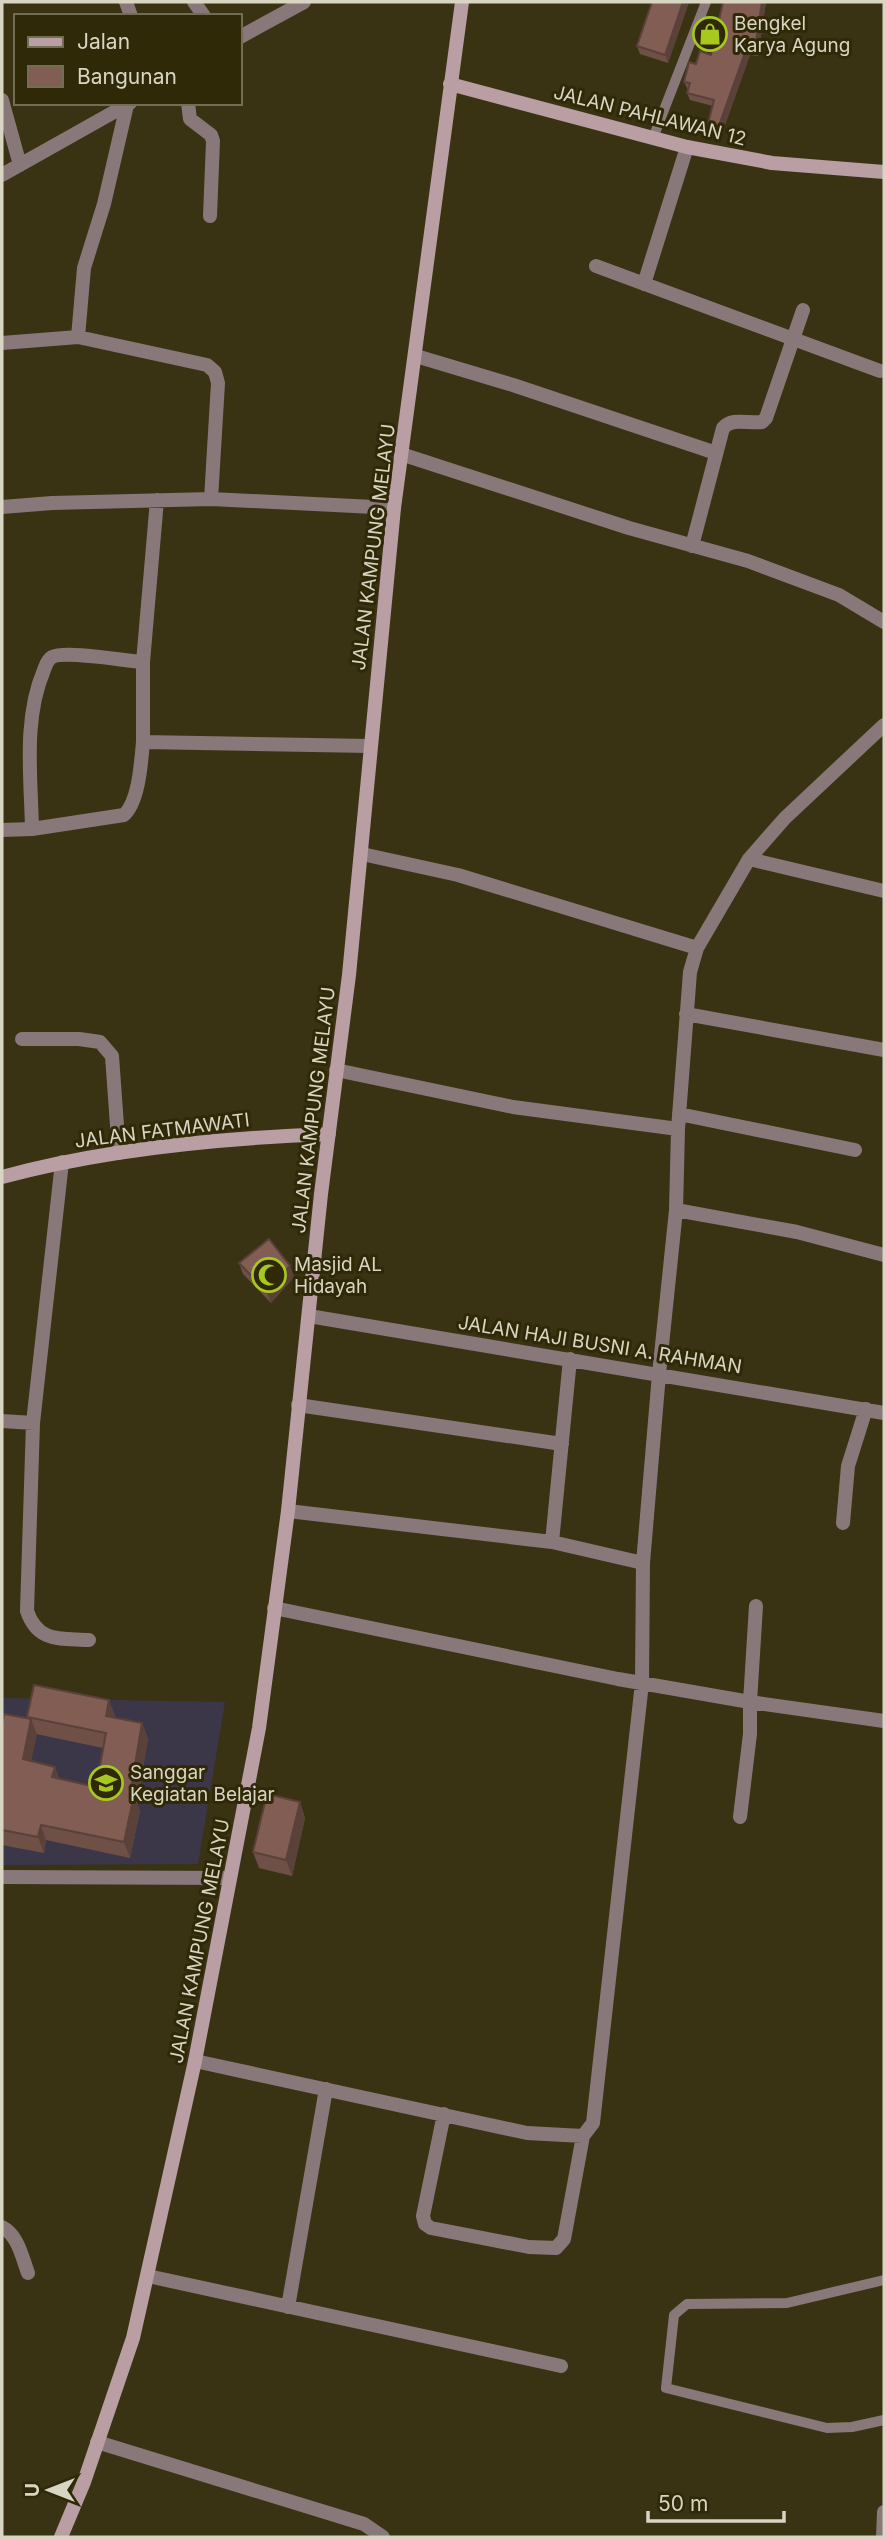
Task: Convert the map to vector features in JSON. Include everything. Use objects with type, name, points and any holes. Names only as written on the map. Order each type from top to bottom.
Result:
[{"type":"main road","name":"JALAN KAMPUNG MELAYU","points":[[61,2537],[84,2482],[133,2338],[195,2061],[259,1728],[288,1511],[362,854],[394,508],[462,2]]},
{"type":"main road","name":"JALAN PAHLAWAN 12","points":[[450,84],[687,148],[772,163],[884,172]]},
{"type":"main road","name":"JALAN FATMAWATI","points":[[2,1177],[62,1162],[119,1153],[270,1136],[329,1134]]},
{"type":"street","points":[[242,36],[304,2]]},
{"type":"street","points":[[2,100],[20,164]]},
{"type":"street","points":[[2,175],[127,105]]},
{"type":"street","points":[[78,337],[84,268],[104,204],[129,105]]},
{"type":"street","points":[[188,105],[190,119],[211,135],[213,141],[210,216]]},
{"type":"street","points":[[644,284],[687,148]]},
{"type":"street","points":[[596,266],[880,371]]},
{"type":"street","points":[[692,546],[723,428],[726,424],[762,422],[766,418],[803,310]]},
{"type":"street","points":[[2,343],[78,337],[207,365],[215,372],[218,383],[211,499]]},
{"type":"street","points":[[416,356],[513,385],[716,453]]},
{"type":"street","points":[[401,454],[499,488],[748,561],[839,595],[884,622]]},
{"type":"street","points":[[2,507],[211,499],[394,508]]},
{"type":"street","points":[[2,830],[32,829],[124,815],[132,805],[141,770],[143,662],[157,500]]},
{"type":"street","points":[[32,829],[32,709],[48,660],[53,656],[73,655],[143,662]]},
{"type":"street","points":[[444,2114],[423,2217],[425,2224],[431,2228],[529,2247],[556,2248],[564,2239],[583,2136],[593,2123],[642,1683],[643,1563],[676,1210],[678,1121],[690,972],[697,948],[749,859],[785,817],[884,725]]},
{"type":"street","points":[[143,742],[370,746]]},
{"type":"street","points":[[362,854],[458,876],[697,948]]},
{"type":"street","points":[[749,859],[884,891]]},
{"type":"street","points":[[686,1014],[884,1050]]},
{"type":"street","points":[[22,1040],[100,1042],[112,1056],[119,1153]]},
{"type":"street","points":[[336,1070],[513,1108],[678,1121],[855,1150]]},
{"type":"street","points":[[62,1162],[33,1423],[27,1611],[32,1625],[51,1638],[89,1640]]},
{"type":"street","points":[[676,1210],[797,1232],[884,1255]]},
{"type":"street","name":"JALAN HAJI BUSNI A. RAHMAN","points":[[309,1316],[884,1413]]},
{"type":"street","points":[[552,1542],[570,1359]]},
{"type":"street","points":[[298,1405],[562,1444]]},
{"type":"street","points":[[843,1523],[848,1466],[866,1409]]},
{"type":"street","points":[[2,1421],[33,1423]]},
{"type":"street","points":[[288,1511],[552,1542],[643,1563]]},
{"type":"street","points":[[740,1817],[750,1734],[757,1606]]},
{"type":"street","points":[[274,1608],[642,1683],[884,1721]]},
{"type":"street","points":[[2,1877],[230,1878]]},
{"type":"street","points":[[195,2061],[527,2133],[583,2136]]},
{"type":"street","points":[[288,2306],[326,2089]]},
{"type":"street","points":[[2,2227],[14,2237],[28,2273]]},
{"type":"street","points":[[148,2276],[561,2366]]},
{"type":"street","points":[[97,2442],[364,2524],[383,2537]]},
{"type":"street","points":[[883,2537],[884,2511]]},
{"type":"lane","points":[[653,138],[706,2]]},
{"type":"lane","points":[[884,2280],[787,2303],[687,2304],[674,2315],[666,2388],[828,2428],[852,2427],[884,2420]]},
{"type":"shaded area","name":"Sanggar Kegiatan Belajar","points":[[2,1698],[225,1702],[198,1864],[2,1865]]},
{"type":"building","points":[[652,2],[683,2],[665,55],[637,46]]},
{"type":"building","points":[[723,2],[762,2],[755,48],[747,47],[717,131],[707,128],[714,100],[687,93],[690,83],[684,82],[689,62],[696,64],[700,51],[711,55]]},
{"type":"building","name":"Masjid AL Hidayah","points":[[269,1239],[290,1266],[267,1292],[239,1263]]},
{"type":"building","points":[[34,1685],[109,1700],[106,1716],[142,1723],[130,1794],[134,1795],[124,1842],[41,1825],[38,1837],[2,1830],[4,1714],[31,1719],[23,1759],[55,1767],[52,1777],[96,1787],[106,1733],[27,1717]]},
{"type":"building","points":[[267,1794],[300,1802],[286,1860],[253,1852]]},
{"type":"place","name":"Bengkel Karya Agung","points":[[710,34]]},
{"type":"place","name":"Masjid AL Hidayah","points":[[269,1275]]},
{"type":"place","name":"Sanggar Kegiatan Belajar","points":[[106,1783]]}]
